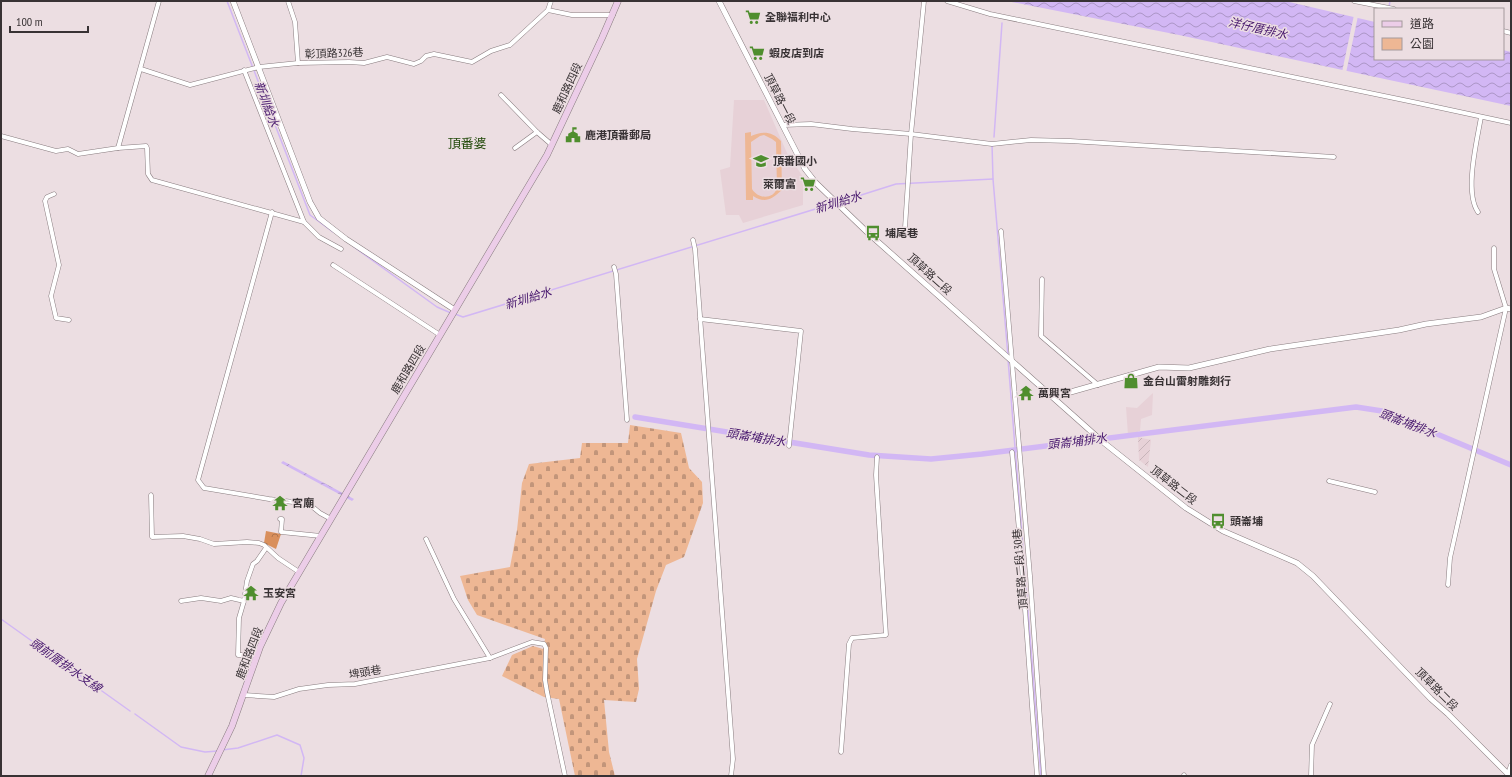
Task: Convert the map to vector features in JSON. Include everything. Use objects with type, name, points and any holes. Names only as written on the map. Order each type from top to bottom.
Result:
[{"type":"main road","name":"鹿和路四段","points":[[208,776],[221,752],[244,695],[257,655],[280,603],[552,145],[613,15],[618,1]]},
{"type":"street","points":[[118,148],[159,1]]},
{"type":"street","points":[[233,1],[310,202],[319,218],[346,238],[455,310]]},
{"type":"street","points":[[288,1],[295,22],[298,63]]},
{"type":"street","points":[[550,1],[548,10],[572,15],[613,15]]},
{"type":"street","name":"頂草路一段","points":[[719,1],[804,169],[833,199]]},
{"type":"street","points":[[905,228],[911,134],[924,1]]},
{"type":"street","points":[[947,1],[990,14],[1511,123]]},
{"type":"street","points":[[1354,1],[1389,8]]},
{"type":"street","name":"彰頂路326巷","points":[[141,69],[190,84],[257,67],[298,63],[364,63],[387,57],[414,64],[421,61],[426,56],[434,54],[472,62],[491,51],[510,45],[548,10]]},
{"type":"street","points":[[244,70],[304,222],[319,237],[341,249]]},
{"type":"street","points":[[501,95],[537,132],[552,145]]},
{"type":"street","points":[[1478,212],[1474,207],[1471,179],[1481,117]]},
{"type":"street","points":[[783,125],[812,124],[992,144],[1031,140],[1070,141],[1334,157]]},
{"type":"street","points":[[515,148],[537,132]]},
{"type":"street","points":[[1,136],[56,151],[68,149],[78,154],[118,148],[146,146],[148,174],[152,180],[304,222]]},
{"type":"street","points":[[54,194],[47,197],[45,201],[59,265],[50,296],[56,318],[69,320]]},
{"type":"street","name":"頂草路二段","points":[[833,199],[868,233],[1104,442],[1186,508],[1223,531],[1297,563],[1314,576],[1431,699],[1509,775]]},
{"type":"street","points":[[272,212],[198,480],[204,488],[269,500],[309,504],[320,513],[331,519]]},
{"type":"street","name":"頂草路二段130巷","points":[[1001,231],[1030,576],[1044,776]]},
{"type":"street","points":[[693,240],[695,249],[733,759],[731,776]]},
{"type":"street","points":[[1448,585],[1450,558],[1508,308],[1494,269],[1494,248]]},
{"type":"street","points":[[333,265],[440,335]]},
{"type":"street","points":[[614,267],[616,274],[626,420]]},
{"type":"street","points":[[1042,279],[1041,336],[1098,385]]},
{"type":"street","points":[[1053,397],[1159,367],[1189,368],[1270,349],[1399,330],[1426,324],[1481,317],[1508,308]]},
{"type":"street","points":[[700,319],[801,331],[789,446]]},
{"type":"street","points":[[1012,452],[1037,776]]},
{"type":"street","points":[[841,752],[849,644],[852,638],[886,635],[876,475],[877,457]]},
{"type":"street","points":[[1329,481],[1375,492]]},
{"type":"street","points":[[151,495],[152,537],[183,536],[200,539],[214,544],[247,542],[259,543],[299,572]]},
{"type":"street","points":[[280,519],[282,519],[281,532],[321,536]]},
{"type":"street","points":[[426,539],[454,599],[490,658]]},
{"type":"street","points":[[257,655],[238,655],[239,618],[244,601],[247,581],[253,564],[257,561],[266,548]]},
{"type":"street","points":[[181,601],[201,598],[221,601],[231,598],[244,601]]},
{"type":"street","name":"埤頭巷","points":[[244,695],[274,697],[299,689],[328,685],[355,684],[490,658],[532,642],[544,644],[546,648],[545,680],[565,776]]},
{"type":"street","points":[[1311,776],[1312,745],[1330,704]]},
{"type":"street","points":[[1509,775],[1511,765]]},
{"type":"shaded area","name":"頂番國小","points":[[734,100],[764,100],[787,153],[803,177],[803,205],[743,223],[739,215],[726,215],[720,170],[730,167]]},
{"type":"shaded area","points":[[1153,393],[1152,415],[1141,419],[1140,431],[1128,435],[1126,407],[1137,408]]},
{"type":"shaded area","points":[[1138,437],[1151,440],[1148,467],[1139,460]]},
{"type":"green space","points":[[751,132],[751,136],[759,133],[767,133],[774,135],[781,141],[782,190],[772,198],[761,200],[753,196],[753,200],[746,200],[745,133]],"holes":[[[764,135],[776,142],[777,188],[772,195],[765,197],[758,195],[752,189],[751,142]]]},
{"type":"green space","points":[[630,425],[681,433],[689,468],[702,482],[703,503],[684,557],[666,565],[656,591],[637,659],[639,689],[636,702],[604,700],[609,752],[615,776],[575,776],[559,699],[544,697],[502,676],[512,655],[533,646],[543,649],[545,639],[477,615],[468,600],[460,576],[510,567],[517,530],[522,483],[529,464],[580,458],[582,443],[628,443]]},
{"type":"green space","points":[[266,531],[281,534],[276,549],[264,543]]},
{"type":"water","name":"洋仔厝排水","points":[[1007,1],[1285,1],[1374,22],[1374,60],[1504,60],[1504,50],[1511,52],[1511,106],[1179,35]]},
{"type":"water","points":[[283,461],[354,499],[352,501],[281,463]]},
{"type":"pier","points":[[1354,15],[1358,16],[1346,73],[1342,72]]},
{"type":"waterway","name":"新圳給水","points":[[227,1],[310,215],[333,232]]},
{"type":"waterway","points":[[1389,7],[1390,1]]},
{"type":"waterway","points":[[994,137],[1002,23]]},
{"type":"waterway","points":[[992,144],[993,179],[1008,356]]},
{"type":"waterway","name":"新圳給水","points":[[839,202],[896,184],[993,179]]},
{"type":"waterway","name":"新圳給水","points":[[455,314],[463,317],[835,203]]},
{"type":"waterway","name":"新圳給水","points":[[354,247],[437,307],[451,313]]},
{"type":"waterway","points":[[1008,359],[1041,776]]},
{"type":"waterway","name":"頭崙埔排水","points":[[635,417],[869,455],[931,459],[982,454],[1356,407],[1382,411],[1511,465]]},
{"type":"waterway","name":"頭前厝排水支線","points":[[1,619],[130,711]]},
{"type":"waterway","name":"頭前厝排水支線","points":[[135,714],[181,747],[205,752],[218,751]]},
{"type":"waterway","name":"頭前厝排水支線","points":[[222,750],[238,748],[277,735],[300,745],[304,758],[301,776]]},
{"type":"place","name":"全聯福利中心","points":[[753,17]]},
{"type":"place","name":"蝦皮店到店","points":[[757,53]]},
{"type":"place","name":"鹿港頂番郵局","points":[[573,135]]},
{"type":"place","name":"頂番國小","points":[[761,161]]},
{"type":"place","name":"萊爾富","points":[[808,184]]},
{"type":"place","name":"埔尾巷","points":[[873,233]]},
{"type":"place","name":"金台山雷射雕刻行","points":[[1131,381]]},
{"type":"place","name":"萬興宮","points":[[1026,393]]},
{"type":"place","name":"宮廟","points":[[280,503]]},
{"type":"place","name":"頭崙埔","points":[[1218,521]]},
{"type":"place","name":"玉安宮","points":[[251,593]]},
{"type":"district","name":"頂番婆","points":[[467,143]]}]
